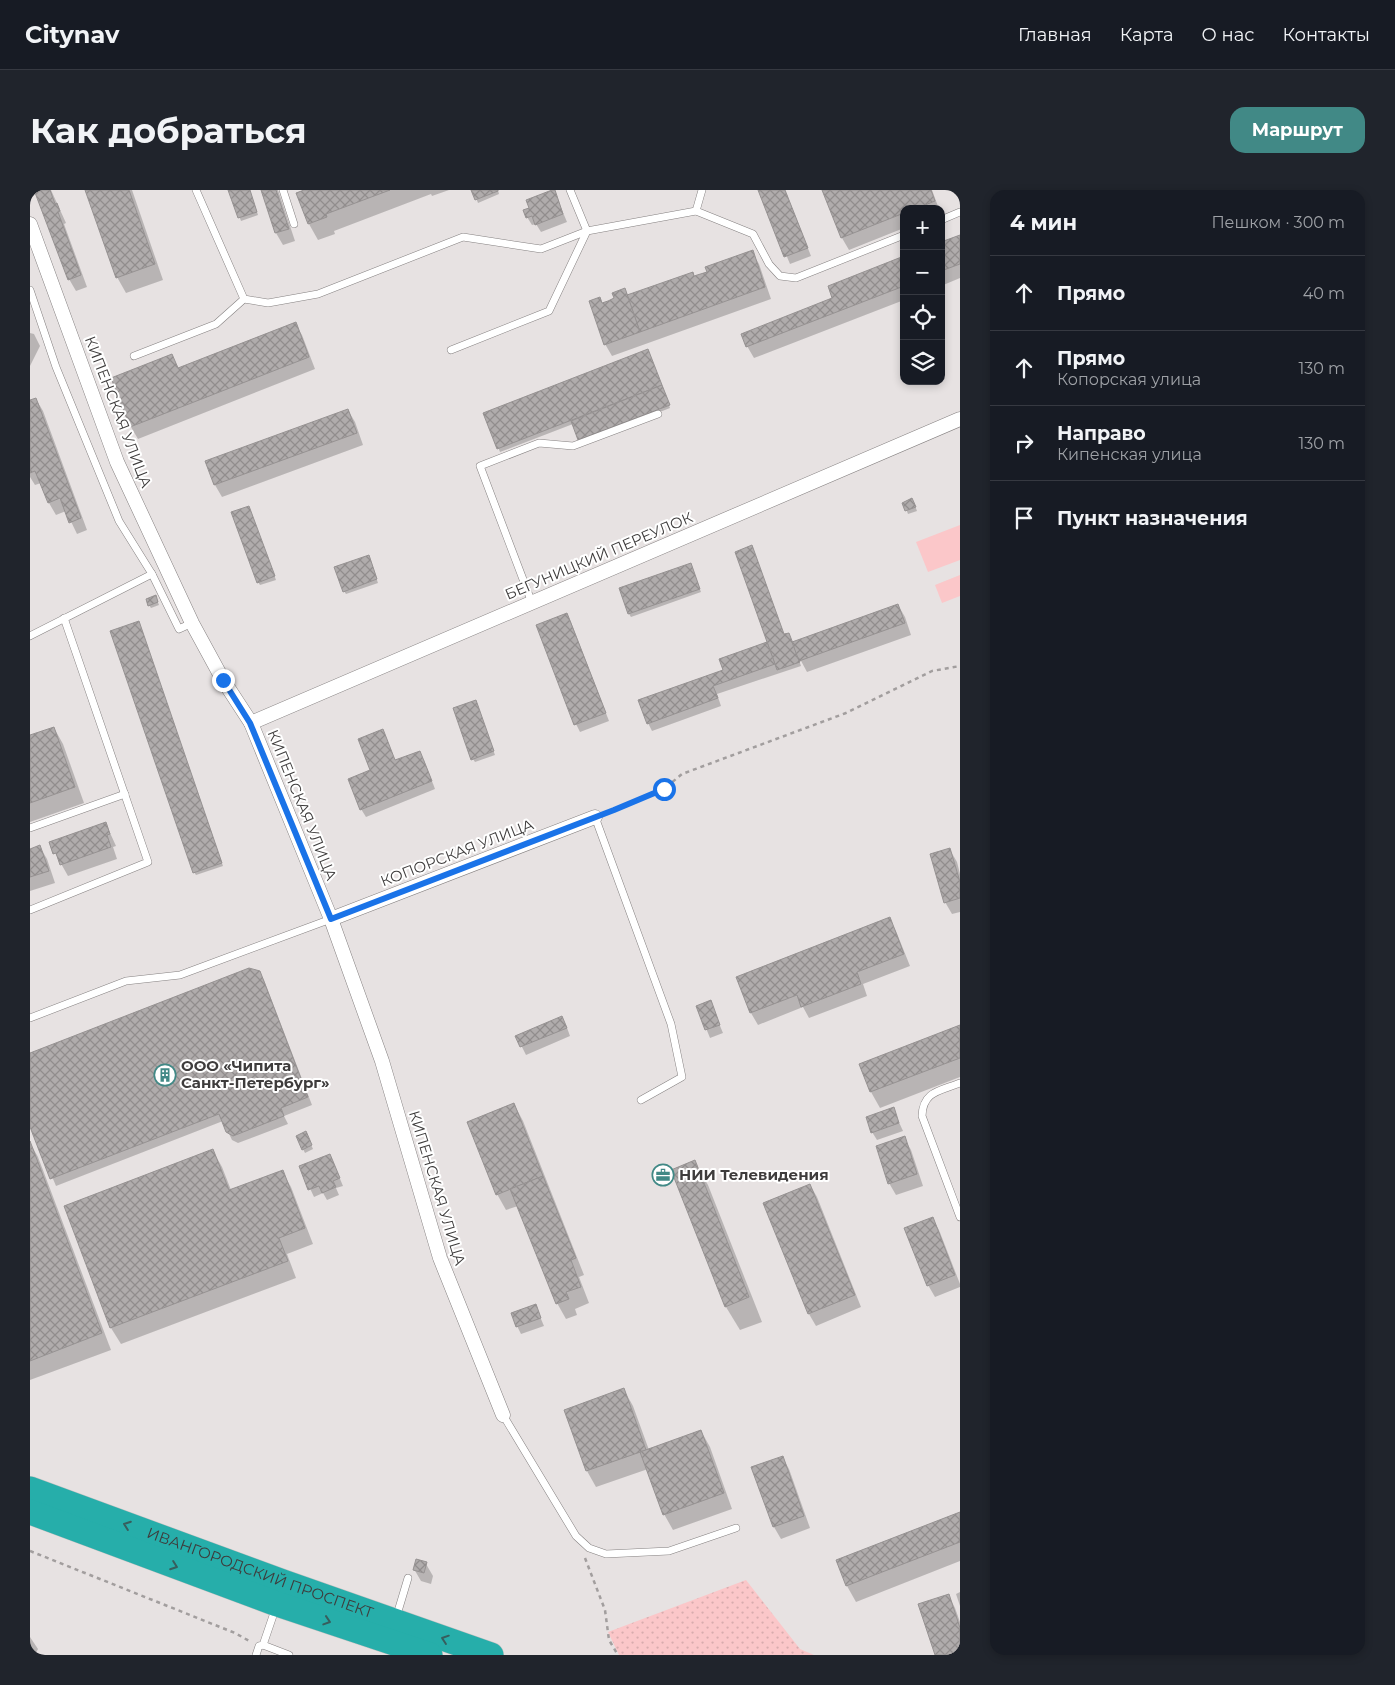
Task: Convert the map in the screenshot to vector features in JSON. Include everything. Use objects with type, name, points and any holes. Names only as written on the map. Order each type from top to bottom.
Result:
[{"type":"highway","name":"ИВАНГОРОДСКИЙ ПРОСПЕКТ","points":[[30,1488],[264,1575],[491,1655]]},
{"type":"highway","name":"ИВАНГОРОДСКИЙ ПРОСПЕКТ","points":[[30,1512],[277,1604],[430,1655]]},
{"type":"street","name":"КИПЕНСКАЯ УЛИЦА","points":[[30,224],[117,462],[192,623],[223,680],[250,723],[331,919],[382,1061],[440,1258],[503,1414]]},
{"type":"street","name":"БЕГУНИЦКИЙ ПЕРЕУЛОК","points":[[250,723],[960,419]]},
{"type":"street","name":"КОПОРСКАЯ УЛИЦА","points":[[331,919],[595,817]]},
{"type":"lane","points":[[196,190],[244,298]]},
{"type":"lane","points":[[283,190],[294,224]]},
{"type":"lane","points":[[451,350],[549,311],[586,230],[570,190]]},
{"type":"lane","points":[[696,211],[702,190]]},
{"type":"lane","points":[[244,298],[268,303],[318,294],[463,237],[540,249],[586,230],[696,211],[753,234],[769,264],[780,276],[796,278],[900,237]]},
{"type":"lane","points":[[945,218],[960,212]]},
{"type":"lane","points":[[30,290],[56,367],[119,521],[152,574],[179,629],[192,623]]},
{"type":"lane","points":[[134,356],[216,324],[244,298]]},
{"type":"lane","points":[[532,603],[480,466],[540,443],[573,446],[658,414]]},
{"type":"lane","points":[[30,636],[152,574]]},
{"type":"lane","points":[[30,910],[148,862],[64,618]]},
{"type":"lane","points":[[30,828],[125,794]]},
{"type":"lane","points":[[595,817],[671,1024],[682,1077],[641,1100]]},
{"type":"lane","points":[[30,1018],[126,981],[180,975],[331,919]]},
{"type":"lane","points":[[960,1083],[928,1095],[923,1106],[922,1116],[960,1217]]},
{"type":"lane","points":[[503,1414],[576,1536],[589,1548],[606,1554],[669,1551],[736,1528]]},
{"type":"lane","points":[[395,1621],[408,1578]]},
{"type":"lane","points":[[256,1655],[277,1604]]},
{"type":"lane","points":[[261,1646],[289,1655]]},
{"type":"path","points":[[595,817],[664,789],[682,774],[846,713],[932,671],[960,666]]},
{"type":"path","points":[[589,1548],[585,1556],[604,1610],[609,1640],[618,1655]]},
{"type":"path","points":[[30,1551],[261,1646]]},
{"type":"shaded area","points":[[960,525],[960,560],[928,572],[916,542]]},
{"type":"shaded area","points":[[960,575],[960,596],[942,603],[935,585]]},
{"type":"shaded area","points":[[746,1580],[800,1649],[814,1655],[619,1655],[608,1632]]},
{"type":"building","points":[[34,190],[50,190],[55,204],[57,203],[60,211],[58,212],[81,275],[68,280]]},
{"type":"building","points":[[85,190],[129,190],[155,264],[116,278]]},
{"type":"building","points":[[228,190],[250,190],[257,212],[238,218]]},
{"type":"building","points":[[261,190],[276,190],[289,229],[275,233]]},
{"type":"building","points":[[304,190],[390,190],[326,214],[327,217],[308,224],[296,193]]},
{"type":"building","points":[[471,190],[498,190],[498,191],[475,200]]},
{"type":"building","points":[[555,190],[563,214],[535,225],[532,216],[526,218],[523,210],[529,208],[526,200]]},
{"type":"building","points":[[758,190],[785,190],[808,248],[784,257]]},
{"type":"building","points":[[822,190],[931,190],[935,201],[925,205],[900,205],[900,215],[841,238]]},
{"type":"building","points":[[960,235],[960,264],[945,270],[945,250],[945,241]]},
{"type":"building","points":[[753,250],[765,287],[640,332],[627,295],[693,272],[694,276],[707,272],[705,267]]},
{"type":"building","points":[[900,258],[900,288],[746,347],[741,334],[832,298],[828,286]]},
{"type":"building","points":[[625,288],[640,332],[604,345],[589,301],[600,297],[602,303],[608,301],[614,298],[612,293]]},
{"type":"building","points":[[296,322],[309,357],[130,427],[111,378],[172,354],[178,368]]},
{"type":"building","points":[[648,349],[662,385],[497,449],[483,413]]},
{"type":"building","points":[[662,385],[670,405],[578,440],[571,421]]},
{"type":"building","points":[[36,398],[81,518],[69,523],[60,498],[48,503],[35,471],[30,473],[30,400]]},
{"type":"building","points":[[348,409],[357,433],[214,485],[205,461]]},
{"type":"building","points":[[912,498],[916,507],[905,511],[902,503]]},
{"type":"building","points":[[249,506],[275,576],[257,583],[231,512]]},
{"type":"building","points":[[752,545],[784,634],[789,633],[800,662],[777,670],[735,552]]},
{"type":"building","points":[[369,555],[377,579],[343,592],[334,567]]},
{"type":"building","points":[[691,563],[700,589],[628,614],[619,588]]},
{"type":"building","points":[[156,595],[158,602],[148,606],[146,599]]},
{"type":"building","points":[[898,604],[905,623],[799,661],[792,642]]},
{"type":"building","points":[[567,613],[606,713],[574,725],[536,625]]},
{"type":"building","points":[[139,621],[222,863],[193,873],[110,631]]},
{"type":"building","points":[[767,642],[775,664],[713,686],[718,698],[647,724],[638,700],[723,670],[719,659]]},
{"type":"building","points":[[476,700],[494,751],[471,760],[453,708]]},
{"type":"building","points":[[54,727],[75,787],[30,803],[30,735]]},
{"type":"building","points":[[383,729],[395,760],[420,751],[432,781],[360,810],[348,779],[370,770],[358,739]]},
{"type":"building","points":[[106,822],[110,834],[107,835],[111,847],[60,865],[56,853],[53,854],[49,842]]},
{"type":"building","points":[[40,845],[49,871],[30,877],[30,849]]},
{"type":"building","points":[[950,848],[960,882],[960,898],[944,903],[930,854]]},
{"type":"building","points":[[890,917],[904,954],[857,972],[861,984],[801,1007],[797,995],[750,1013],[736,977]]},
{"type":"building","name":"ООО «Чипита Санкт-Петербург»","points":[[249,968],[260,971],[308,1097],[281,1108],[284,1116],[233,1136],[226,1132],[219,1114],[50,1179],[30,1127],[30,1053]]},
{"type":"building","points":[[711,1000],[720,1025],[705,1030],[696,1006]]},
{"type":"building","points":[[562,1016],[567,1028],[520,1047],[515,1036]]},
{"type":"building","points":[[960,1025],[960,1058],[870,1092],[859,1064]]},
{"type":"building","points":[[514,1103],[543,1176],[496,1195],[467,1122]]},
{"type":"building","points":[[894,1107],[899,1123],[871,1133],[866,1117]]},
{"type":"building","points":[[306,1131],[312,1145],[302,1150],[296,1136]]},
{"type":"building","points":[[905,1136],[917,1174],[888,1184],[876,1146]]},
{"type":"building","points":[[30,1141],[102,1333],[30,1361]]},
{"type":"building","points":[[213,1149],[229,1190],[283,1170],[305,1228],[279,1238],[288,1261],[110,1328],[64,1206]]},
{"type":"building","points":[[330,1154],[340,1178],[333,1181],[336,1187],[322,1193],[319,1186],[308,1190],[299,1166]]},
{"type":"building","points":[[695,1160],[749,1297],[725,1307],[671,1170]]},
{"type":"building","points":[[543,1176],[576,1258],[571,1260],[581,1287],[566,1292],[569,1299],[556,1304],[510,1189]]},
{"type":"building","points":[[810,1184],[855,1295],[808,1314],[763,1203]]},
{"type":"building","points":[[933,1217],[955,1275],[927,1286],[904,1228]]},
{"type":"building","points":[[536,1304],[541,1318],[516,1327],[511,1313]]},
{"type":"building","points":[[624,1388],[646,1450],[586,1471],[564,1410]]},
{"type":"building","points":[[701,1430],[724,1493],[663,1515],[640,1452]]},
{"type":"building","points":[[783,1456],[804,1516],[773,1527],[751,1467]]},
{"type":"building","points":[[960,1512],[960,1542],[846,1586],[836,1560]]},
{"type":"building","points":[[416,1559],[427,1562],[424,1573],[413,1570]]},
{"type":"building","points":[[949,1594],[960,1628],[960,1655],[935,1655],[918,1604]]},
{"type":"place","name":"ООО «Чипита Санкт-Петербург»","points":[[165,1075]]},
{"type":"place","name":"НИИ Телевидения","points":[[663,1175]]},
{"type":"route","points":[[223,680],[250,723],[331,919],[664,789]]}]
